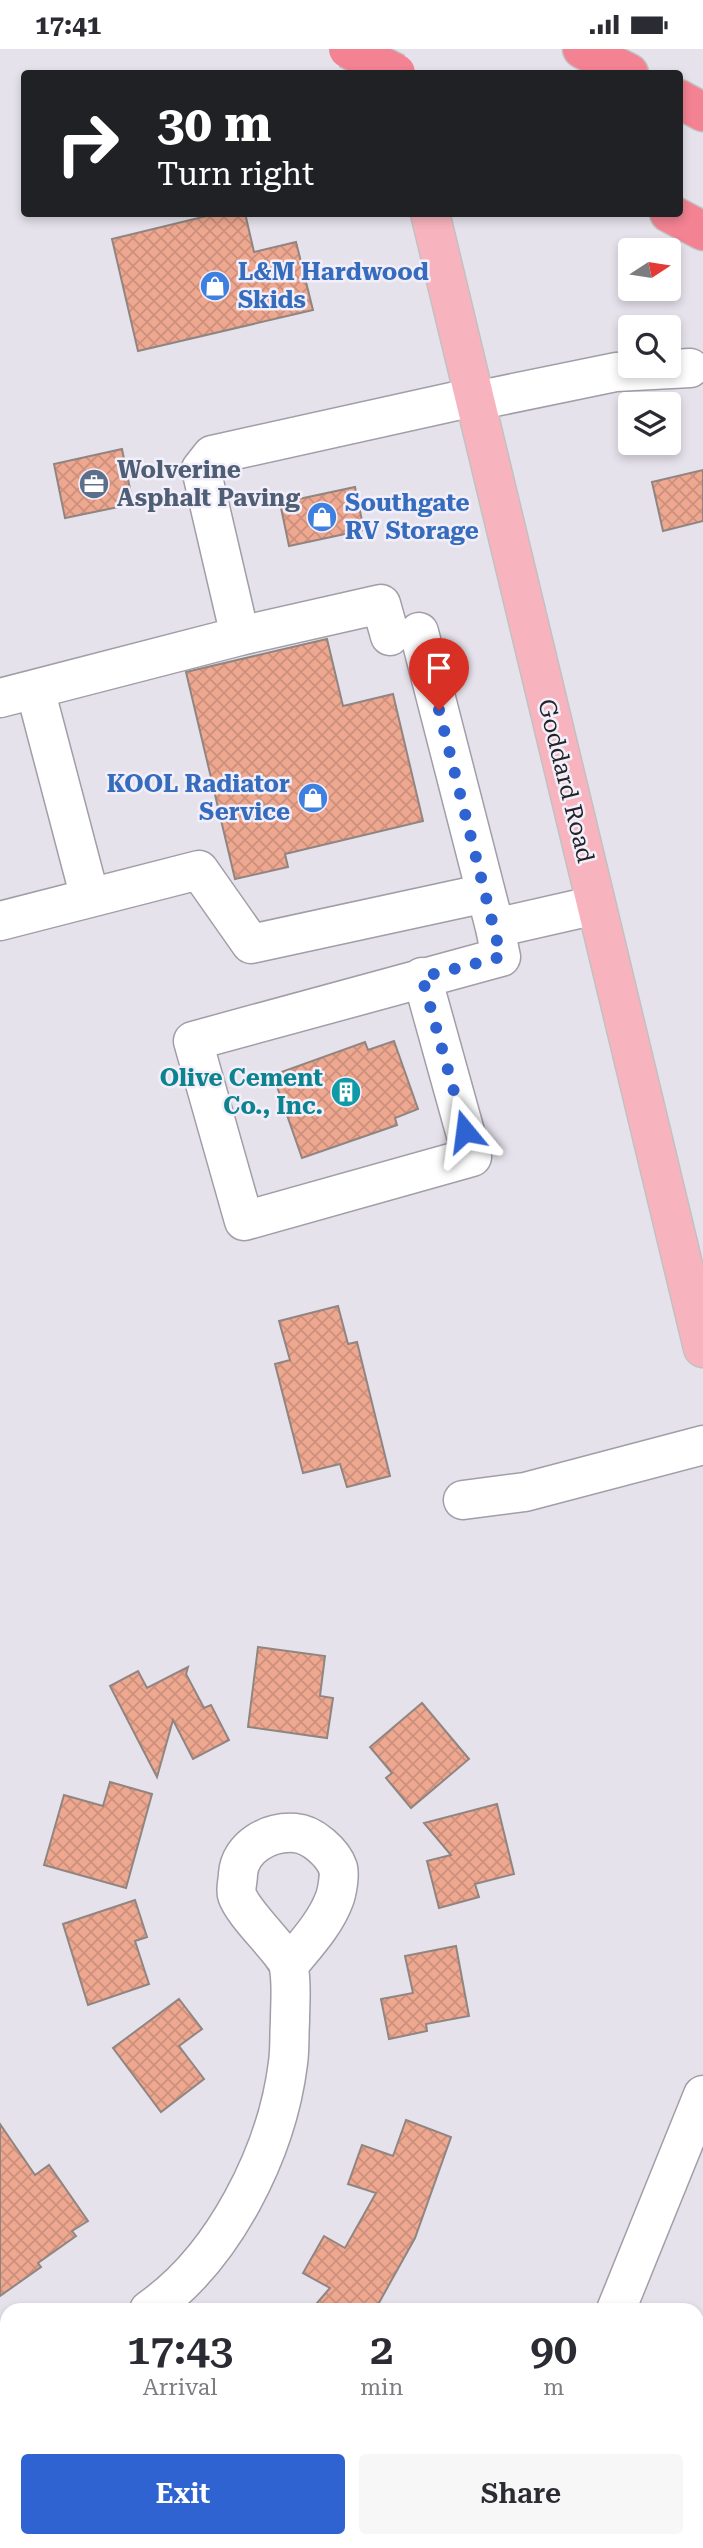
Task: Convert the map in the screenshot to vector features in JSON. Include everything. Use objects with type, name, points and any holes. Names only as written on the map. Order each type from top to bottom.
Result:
[{"type":"highway","points":[[348,49],[390,70]]},
{"type":"highway","points":[[582,49],[623,70]]},
{"type":"highway","points":[[683,101],[703,112]]},
{"type":"highway","points":[[677,217],[703,231]]},
{"type":"main road","points":[[390,49],[395,70]]},
{"type":"main road","name":"Goddard Road","points":[[431,217],[703,1348]]},
{"type":"street","points":[[240,636],[201,469],[212,455],[616,372],[690,368]]},
{"type":"street","points":[[90,898],[18,693],[240,636],[381,604],[404,634],[490,911],[501,957],[422,977],[193,1041],[244,1221],[472,1157],[422,977]]},
{"type":"street","points":[[0,921],[199,870],[251,944],[490,911],[596,905]]},
{"type":"street","points":[[463,1500],[526,1492],[703,1445]]},
{"type":"street","points":[[159,2303],[174,2293],[210,2249],[256,2176],[278,2116],[289,2062],[289,1965]]},
{"type":"street","points":[[619,2303],[703,2095]]},
{"type":"building","name":"L&M Hardwood Skids","points":[[203,217],[246,217],[254,252],[296,242],[313,310],[138,351],[112,239]]},
{"type":"building","name":"Wolverine Asphalt Paving","points":[[122,449],[133,504],[65,518],[54,464]]},
{"type":"building","points":[[703,470],[703,521],[663,531],[652,482]]},
{"type":"building","name":"Southgate RV Storage","points":[[355,487],[364,530],[289,546],[280,503]]},
{"type":"building","points":[[327,639],[343,706],[393,694],[423,821],[285,854],[288,867],[235,879],[186,672]]},
{"type":"building","name":"Olive Cement Co., Inc.","points":[[394,1041],[418,1109],[395,1118],[397,1125],[302,1158],[273,1075],[365,1042],[368,1050]]},
{"type":"building","points":[[338,1306],[348,1344],[357,1342],[390,1476],[347,1487],[340,1464],[303,1473],[275,1364],[290,1360],[279,1321]]},
{"type":"building","points":[[258,1647],[325,1656],[320,1696],[333,1698],[327,1738],[248,1727]]},
{"type":"building","points":[[188,1667],[186,1674],[204,1708],[211,1705],[229,1740],[193,1759],[173,1720],[157,1777],[110,1686],[138,1671],[147,1688]]},
{"type":"building","points":[[422,1703],[469,1759],[411,1808],[386,1778],[392,1773],[370,1747]]},
{"type":"building","points":[[110,1782],[152,1794],[126,1888],[44,1865],[64,1795],[103,1806]]},
{"type":"building","points":[[497,1804],[514,1874],[475,1884],[479,1897],[439,1908],[427,1861],[451,1855],[424,1823]]},
{"type":"building","points":[[135,1900],[147,1937],[135,1941],[149,1984],[88,2005],[63,1924]]},
{"type":"building","points":[[456,1946],[469,2016],[426,2024],[427,2031],[389,2039],[381,1999],[413,1993],[405,1956]]},
{"type":"building","points":[[179,1999],[202,2029],[179,2046],[204,2079],[161,2112],[113,2048]]},
{"type":"building","points":[[406,2120],[451,2137],[415,2238],[379,2303],[317,2303],[330,2288],[303,2273],[324,2236],[345,2248],[376,2193],[348,2184],[362,2145],[393,2156]]},
{"type":"building","points":[[0,2124],[35,2175],[49,2165],[88,2221],[72,2231],[76,2236],[38,2263],[41,2267],[0,2296]]},
{"type":"place","name":"L&M Hardwood Skids","points":[[215,286]]},
{"type":"place","name":"Wolverine Asphalt Paving","points":[[94,484]]},
{"type":"place","name":"Southgate RV Storage","points":[[322,517]]},
{"type":"place","name":"KOOL Radiator Service","points":[[313,798]]},
{"type":"place","name":"Olive Cement Co., Inc.","points":[[346,1092]]},
{"type":"route","points":[[439,710],[501,957],[422,977],[465,1131]]}]
